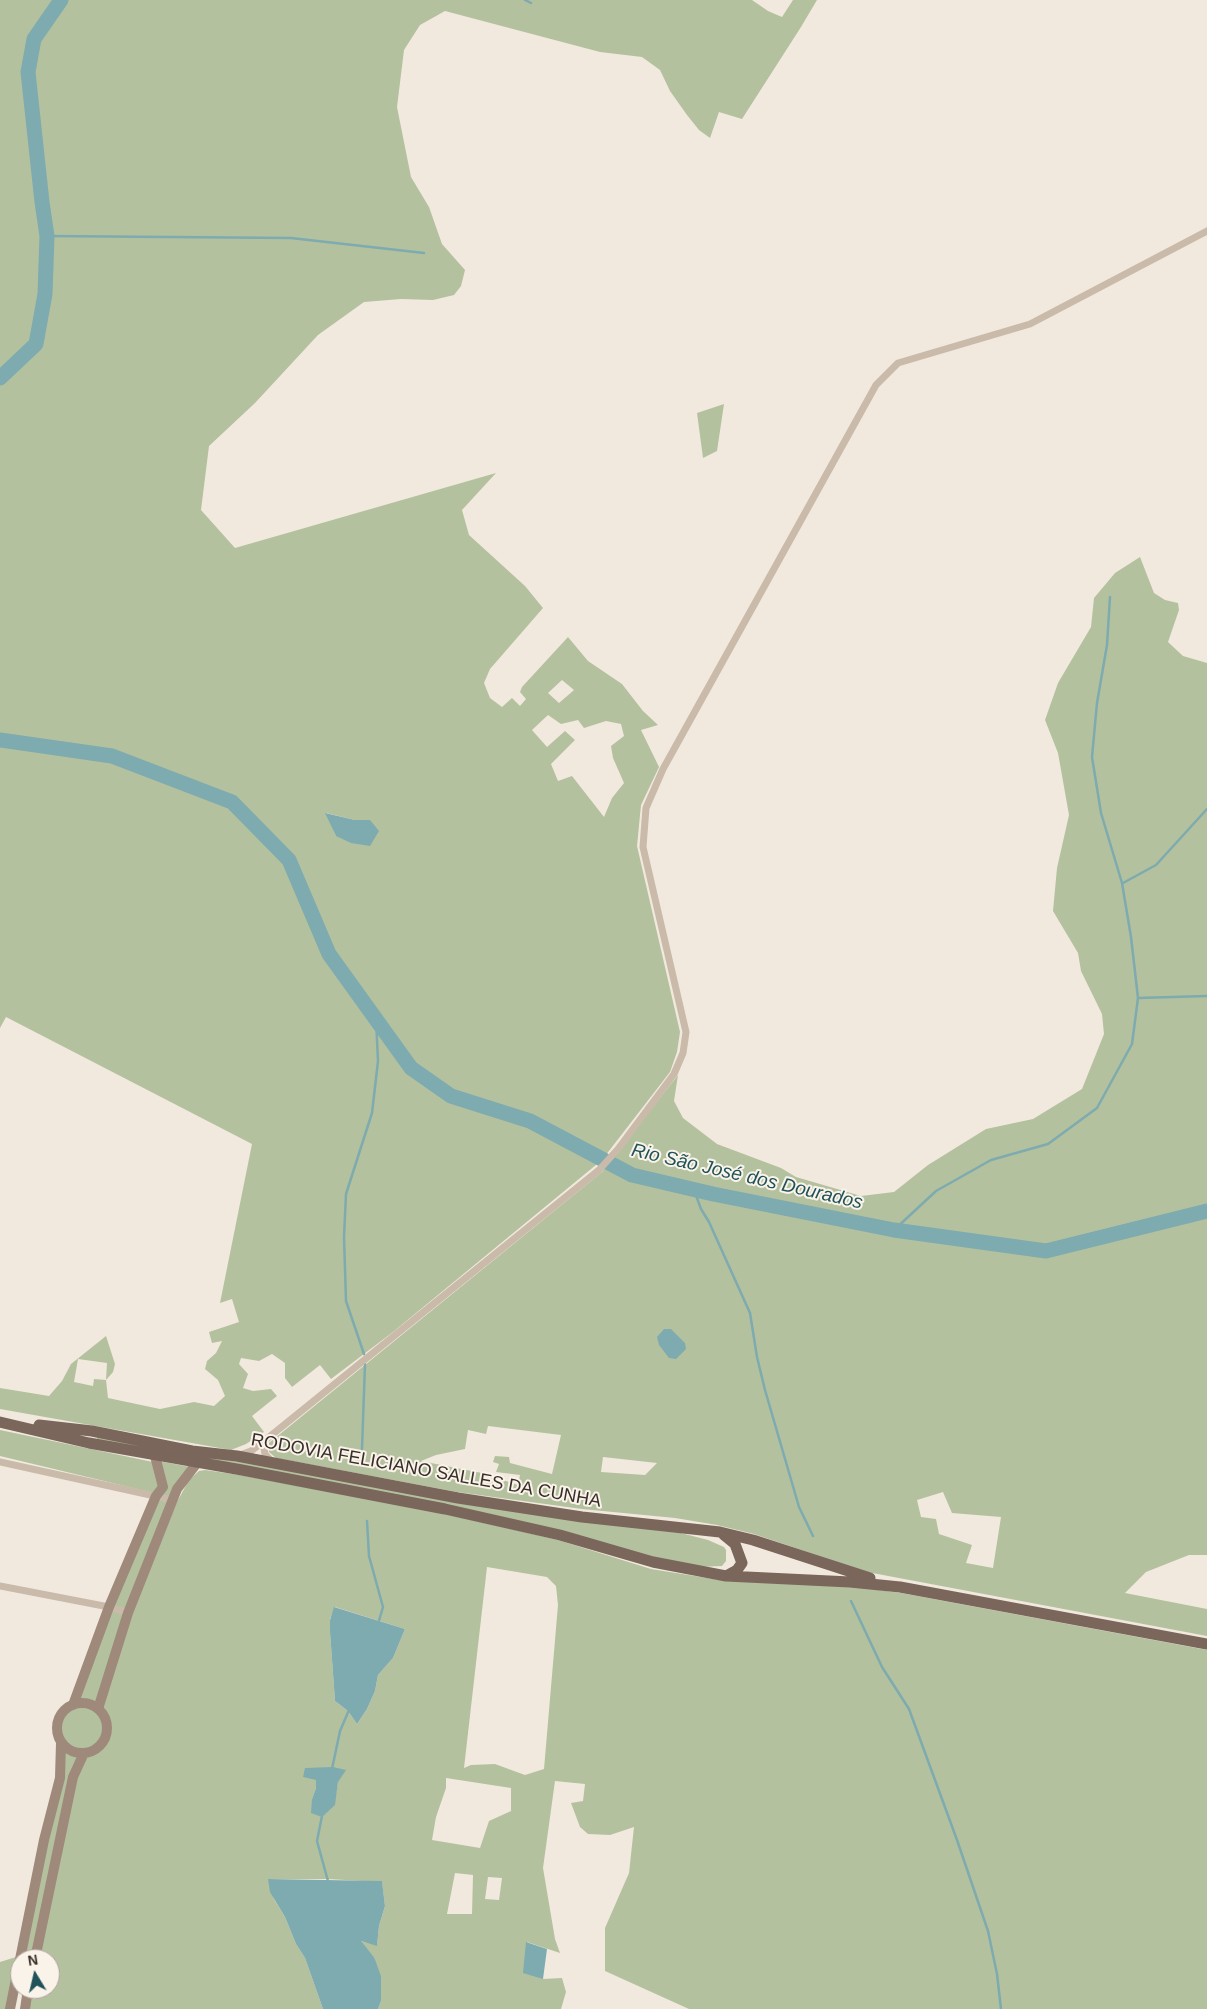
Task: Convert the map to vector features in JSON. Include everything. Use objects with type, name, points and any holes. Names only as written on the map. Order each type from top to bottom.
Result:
[{"type":"main road","name":"RODOVIA FELICIANO SALLES DA CUNHA","points":[[0,1421],[89,1443],[445,1509],[560,1535],[653,1562],[726,1576],[850,1582],[900,1587],[1207,1644]]},
{"type":"main road","name":"RODOVIA FELICIANO SALLES DA CUNHA","points":[[0,1421],[92,1431],[192,1451],[237,1456],[458,1498],[582,1517],[720,1532],[753,1540],[843,1571],[900,1587]]},
{"type":"main road","points":[[720,1532],[735,1544],[742,1562],[737,1570],[726,1576]]},
{"type":"street","points":[[237,1456],[263,1442],[599,1170],[618,1149],[674,1074],[684,1053],[686,1032],[643,847],[646,808],[663,769],[876,385],[898,363],[1030,324],[1207,231]]},
{"type":"street","points":[[263,1442],[265,1454],[273,1463]]},
{"type":"street","points":[[73,1705],[109,1607],[156,1496],[163,1487],[155,1456]]},
{"type":"street","points":[[0,1462],[173,1500]]},
{"type":"street","points":[[98,1709],[128,1613],[173,1500],[184,1477],[197,1463]]},
{"type":"street","points":[[0,1586],[109,1607],[128,1613]]},
{"type":"street","points":[[10,2009],[44,1840],[60,1778],[62,1743],[57,1731],[59,1718],[67,1708],[73,1705],[86,1704],[98,1709],[105,1719],[107,1732],[101,1744],[84,1753],[72,1751],[62,1743]]},
{"type":"street","points":[[37,1949],[73,1777],[84,1753]]},
{"type":"green space","points":[[0,0],[752,0],[768,11],[782,17],[793,0],[817,0],[742,119],[719,112],[710,138],[699,130],[687,115],[670,91],[660,70],[642,57],[600,52],[445,11],[420,25],[404,50],[397,107],[411,177],[429,207],[442,244],[465,270],[461,286],[454,295],[433,300],[401,299],[364,302],[318,335],[255,403],[209,446],[201,510],[235,548],[496,473],[462,510],[469,535],[525,586],[543,608],[490,669],[484,683],[490,698],[502,707],[512,698],[520,706],[526,699],[520,692],[522,687],[568,637],[588,661],[622,684],[643,711],[658,725],[641,730],[659,767],[641,805],[637,846],[680,1032],[677,1052],[670,1072],[602,1160],[393,1332],[331,1379],[320,1365],[292,1387],[285,1378],[285,1363],[272,1354],[259,1361],[241,1358],[239,1364],[248,1374],[243,1388],[253,1391],[271,1389],[277,1396],[252,1416],[264,1432],[246,1444],[231,1450],[0,1409],[0,1388],[49,1396],[62,1381],[71,1364],[106,1336],[115,1364],[113,1372],[106,1380],[108,1398],[160,1409],[194,1402],[214,1406],[225,1396],[218,1380],[205,1369],[207,1361],[216,1353],[222,1341],[212,1343],[209,1332],[239,1322],[232,1299],[220,1303],[252,1144],[6,1017],[0,1028]],"holes":[[[562,680],[574,690],[559,703],[548,693]],[[548,715],[561,724],[578,720],[584,728],[606,721],[621,724],[624,736],[611,746],[613,758],[624,783],[612,798],[604,817],[572,776],[558,781],[551,764],[575,740],[565,731],[547,747],[532,730]],[[326,813],[355,820],[370,820],[336,836]],[[78,1359],[107,1363],[106,1380],[94,1379],[93,1386],[74,1382]]]},
{"type":"green space","points":[[724,404],[717,451],[703,458],[697,413]]},
{"type":"green space","points":[[1140,557],[1154,593],[1165,600],[1178,603],[1179,610],[1168,642],[1183,656],[1207,663],[1207,1555],[1189,1555],[1146,1572],[1125,1593],[1207,1609],[1207,1636],[867,1572],[754,1534],[717,1525],[675,1518],[582,1509],[457,1492],[276,1458],[269,1452],[269,1443],[602,1172],[678,1075],[674,1101],[683,1118],[717,1144],[781,1168],[796,1177],[861,1196],[894,1192],[928,1165],[986,1129],[1033,1119],[1082,1089],[1104,1034],[1102,1014],[1081,971],[1078,953],[1053,911],[1057,868],[1069,815],[1058,753],[1045,720],[1058,683],[1091,627],[1094,598],[1115,573]],"holes":[[[488,1426],[561,1435],[552,1474],[510,1463],[509,1457],[495,1456],[493,1462],[499,1464],[496,1472],[520,1475],[518,1485],[482,1473],[421,1461],[436,1455],[465,1449],[468,1430],[486,1434]],[[603,1457],[657,1463],[645,1475],[601,1472]],[[943,1492],[952,1513],[1001,1517],[993,1568],[966,1563],[972,1545],[939,1534],[936,1519],[921,1517],[917,1500]]]},
{"type":"green space","points":[[0,1430],[153,1462],[160,1488],[154,1493],[0,1456]]},
{"type":"green space","points":[[97,1436],[673,1531],[708,1540],[724,1547],[726,1550],[726,1561],[722,1566],[698,1567],[97,1439]]},
{"type":"green space","points":[[158,1461],[191,1467],[173,1498],[160,1495]]},
{"type":"green space","points":[[205,1470],[240,1475],[447,1514],[558,1540],[651,1569],[726,1581],[849,1586],[901,1593],[1207,1650],[1207,2009],[689,2009],[605,1971],[605,1928],[629,1873],[634,1827],[610,1835],[588,1834],[580,1827],[571,1803],[583,1801],[585,1784],[555,1781],[543,1868],[555,1939],[560,1953],[527,1942],[543,1979],[562,1978],[566,1992],[561,2009],[378,2009],[381,2001],[374,1957],[360,1941],[377,1945],[379,1926],[385,1906],[382,1882],[327,1879],[269,1879],[274,1899],[305,1958],[323,2009],[27,2009],[29,1999],[60,1999],[60,1949],[39,1949],[76,1777],[86,1755],[97,1751],[107,1738],[108,1722],[100,1708],[132,1614],[177,1502],[189,1480],[199,1471]],"holes":[[[487,1567],[547,1577],[556,1586],[558,1605],[544,1769],[525,1775],[495,1764],[471,1765],[464,1768]],[[335,1607],[405,1629],[393,1658],[378,1675],[375,1691],[367,1709],[357,1724],[348,1711],[335,1701],[330,1632],[330,1619]],[[446,1778],[511,1788],[511,1811],[489,1821],[480,1848],[432,1840],[436,1817],[446,1788]],[[316,1780],[338,1782],[334,1805],[312,1799],[316,1788]],[[455,1873],[473,1875],[472,1914],[447,1914]],[[488,1877],[502,1878],[499,1900],[485,1899]]]},
{"type":"green space","points":[[156,1500],[168,1502],[128,1609],[112,1606]]},
{"type":"green space","points":[[109,1610],[124,1613],[96,1702],[78,1701]]},
{"type":"green space","points":[[82,1705],[95,1709],[101,1715],[105,1728],[101,1741],[95,1747],[82,1751],[69,1747],[63,1741],[59,1728],[63,1715],[69,1709]]},
{"type":"green space","points":[[65,1750],[81,1755],[35,1949],[23,1949]]},
{"type":"green space","points":[[10,1959],[10,1988],[6,2009],[0,2009],[0,1962]]},
{"type":"water","points":[[325,813],[355,820],[370,820],[379,831],[370,846],[351,843],[336,836]]},
{"type":"water","points":[[664,1329],[671,1329],[685,1343],[686,1349],[676,1359],[669,1358],[659,1345],[657,1337]]},
{"type":"water","points":[[334,1607],[405,1629],[393,1658],[378,1675],[375,1691],[367,1709],[357,1724],[348,1711],[335,1701],[330,1632],[330,1620]]},
{"type":"water","points":[[333,1767],[346,1770],[338,1782],[335,1805],[322,1817],[311,1813],[316,1780],[303,1777],[305,1768]]},
{"type":"water","points":[[268,1879],[382,1881],[385,1906],[379,1926],[377,1946],[361,1941],[374,1957],[381,1976],[381,2001],[378,2009],[323,2009],[305,1958],[296,1944],[285,1917],[270,1892]]},
{"type":"water","points":[[526,1942],[547,1949],[543,1979],[523,1973]]},
{"type":"waterway","points":[[0,378],[36,344],[45,294],[47,236],[28,72],[34,39],[61,0]]},
{"type":"waterway","points":[[525,0],[531,3]]},
{"type":"waterway","points":[[47,236],[291,238],[424,253]]},
{"type":"waterway","points":[[894,1230],[936,1191],[991,1160],[1048,1144],[1097,1108],[1132,1044],[1138,998],[1131,937],[1122,883],[1101,813],[1092,757],[1097,703],[1107,645],[1110,597]]},
{"type":"waterway","name":"Rio São José dos Dourados","points":[[0,740],[112,756],[232,802],[289,860],[329,954],[411,1068],[451,1096],[530,1121],[632,1175],[713,1194],[894,1230],[1046,1251],[1207,1211]]},
{"type":"waterway","points":[[1123,883],[1156,865],[1207,809]]},
{"type":"waterway","points":[[1138,998],[1207,996]]},
{"type":"waterway","points":[[364,1354],[346,1301],[344,1237],[346,1194],[372,1113],[378,1061],[376,1019]]},
{"type":"waterway","points":[[694,1190],[701,1209],[709,1222],[750,1313],[757,1357],[765,1390],[799,1507],[813,1536]]},
{"type":"waterway","points":[[362,1449],[365,1364]]},
{"type":"waterway","points":[[367,1521],[369,1556],[383,1607],[378,1624]]},
{"type":"waterway","points":[[851,1601],[882,1667],[909,1709],[988,1931],[997,1974],[1001,2009]]},
{"type":"waterway","points":[[332,1769],[340,1731],[349,1710]]},
{"type":"waterway","points":[[322,1816],[317,1841],[328,1881]]}]
